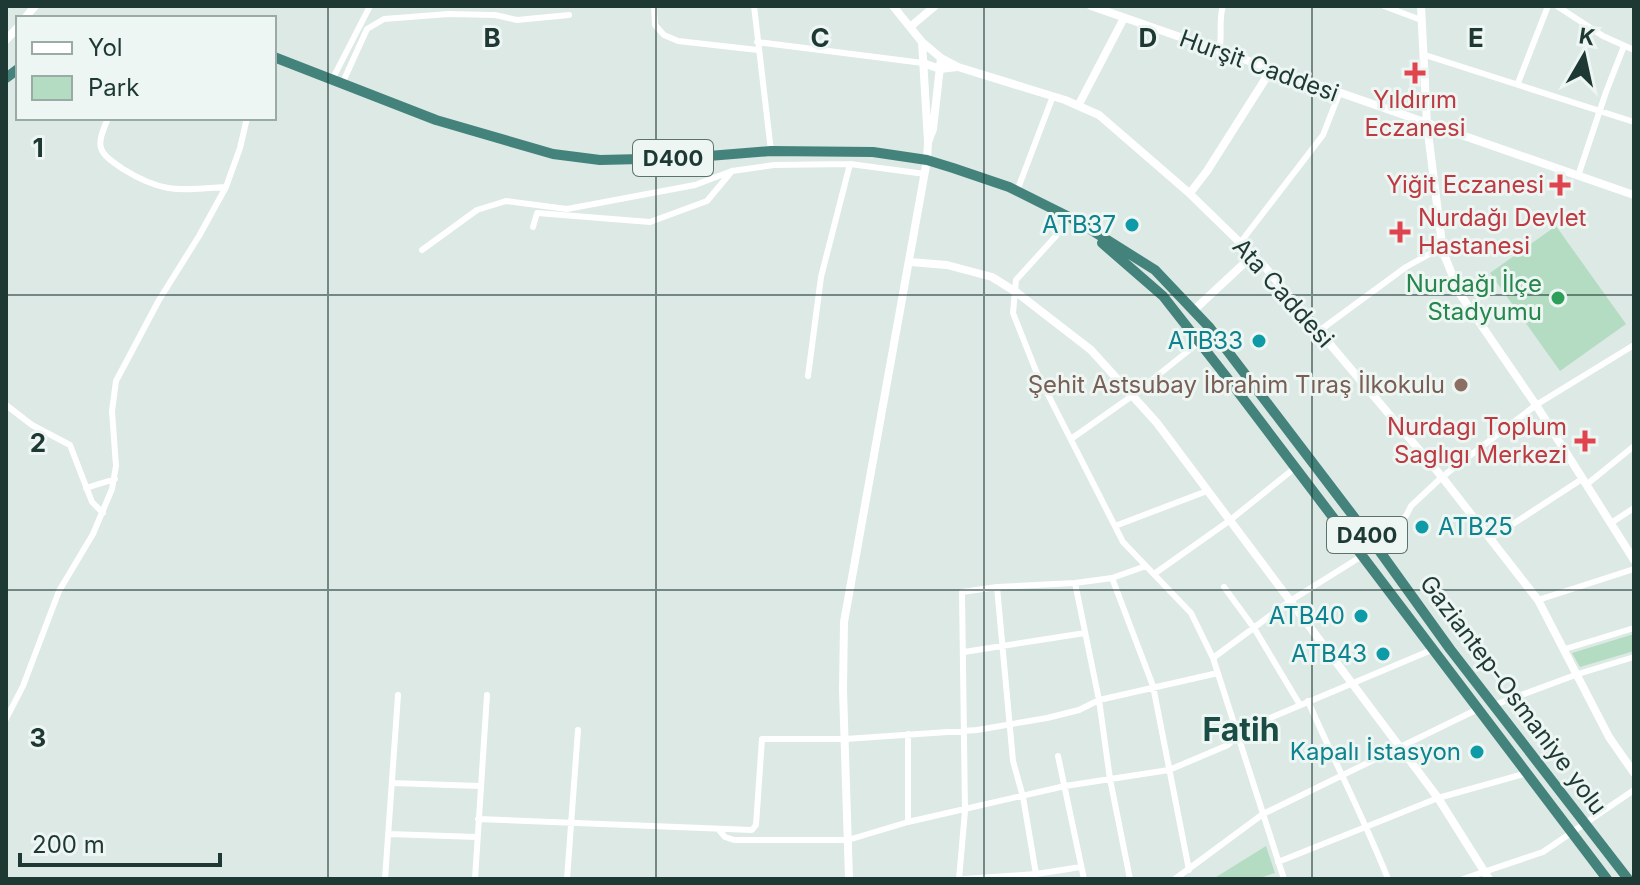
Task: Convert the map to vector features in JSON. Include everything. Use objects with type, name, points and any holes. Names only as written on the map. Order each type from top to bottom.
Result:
[{"type":"highway","name":"Gaziantep-Osmaniye yolu","points":[[276,58],[436,120],[553,154],[600,160],[684,158],[771,151],[848,151],[927,160],[1017,191],[1073,219],[1155,270],[1210,328],[1628,879]]},
{"type":"highway","name":"Gaziantep-Osmaniye yolu","points":[[1073,219],[1163,296],[1607,879]]},
{"type":"street","points":[[337,82],[370,6]]},
{"type":"street","points":[[654,6],[655,25],[671,39],[923,63],[940,69],[958,67]]},
{"type":"street","points":[[754,6],[771,151]]},
{"type":"street","points":[[893,6],[922,42],[958,67]]},
{"type":"street","points":[[910,27],[935,6]]},
{"type":"street","name":"Hurşit Caddesi","points":[[1091,6],[1634,195]]},
{"type":"street","points":[[1219,51],[1222,41],[1219,20],[1223,6]]},
{"type":"street","points":[[1384,6],[1421,20]]},
{"type":"street","points":[[1421,6],[1427,125],[1442,247],[1460,294],[1536,405],[1634,560]]},
{"type":"street","points":[[1518,83],[1548,6]]},
{"type":"street","points":[[1557,6],[1603,36],[1634,50]]},
{"type":"street","points":[[337,82],[367,29],[384,19],[448,14],[495,15],[517,20],[569,15]]},
{"type":"street","points":[[1078,106],[1124,18]]},
{"type":"street","points":[[849,879],[843,651],[847,599],[927,160],[922,42]]},
{"type":"street","points":[[1578,176],[1624,46]]},
{"type":"street","points":[[1425,55],[1634,122]]},
{"type":"street","points":[[928,142],[933,129],[941,58]]},
{"type":"street","name":"Ata Caddesi","points":[[958,67],[1053,96],[1099,115],[1190,193],[1253,255],[1442,477],[1538,600],[1609,737],[1634,773]]},
{"type":"street","points":[[1190,193],[1271,70]]},
{"type":"street","points":[[1240,243],[1323,135],[1339,94]]},
{"type":"street","points":[[1017,191],[1053,96]]},
{"type":"street","points":[[107,120],[99,142],[103,154],[146,183],[176,190],[226,187]]},
{"type":"street","points":[[6,719],[23,686],[59,591],[103,513],[115,479],[116,446],[112,411],[116,381],[159,300],[226,187],[247,120]]},
{"type":"street","points":[[422,250],[477,210],[506,201],[567,209],[600,205],[695,185],[732,171],[774,165],[850,164],[925,174]]},
{"type":"street","points":[[808,376],[821,277],[850,164]]},
{"type":"street","points":[[533,227],[537,213],[650,222],[707,201],[732,171]]},
{"type":"street","points":[[1073,219],[1016,280],[1013,313],[1036,371],[1123,542],[1191,613],[1213,658],[1283,877],[1272,879]]},
{"type":"street","points":[[1319,331],[1386,281],[1442,247]]},
{"type":"street","points":[[1194,310],[1253,255]]},
{"type":"street","points":[[910,262],[979,272],[1016,292],[1091,350],[1157,423],[1438,798],[1487,875]]},
{"type":"street","points":[[1071,439],[1132,396],[1198,343]]},
{"type":"street","points":[[1373,542],[1406,516],[1411,506],[1442,477],[1536,405],[1633,348]]},
{"type":"street","points":[[6,405],[32,425],[70,445],[86,488],[95,506],[103,513]]},
{"type":"street","points":[[1490,539],[1584,482],[1634,446]]},
{"type":"street","points":[[1154,574],[1229,521],[1296,467]]},
{"type":"street","points":[[86,488],[115,479]]},
{"type":"street","points":[[1115,526],[1207,491]]},
{"type":"street","points":[[1611,523],[1634,508]]},
{"type":"street","points":[[1213,658],[1290,601],[1363,556]]},
{"type":"street","points":[[1081,867],[1036,874],[961,879],[965,811],[962,592],[1112,578],[1146,566]]},
{"type":"street","points":[[1538,600],[1634,569]]},
{"type":"street","points":[[1112,578],[1153,686],[1189,870]]},
{"type":"street","points":[[1075,583],[1130,879]]},
{"type":"street","points":[[997,587],[1013,761],[1023,797],[1036,874]]},
{"type":"street","points":[[1224,587],[1254,628],[1300,705]]},
{"type":"street","points":[[1565,649],[1634,628]]},
{"type":"street","points":[[964,652],[1085,633]]},
{"type":"street","points":[[719,830],[725,837],[734,840],[848,840],[908,822],[1065,786],[1169,770],[1228,745],[1244,729],[1434,649]]},
{"type":"street","points":[[1493,705],[1634,657]]},
{"type":"street","points":[[478,819],[752,830],[755,828],[762,739],[845,739],[1010,725],[1079,710],[1099,700],[1153,686],[1218,673]]},
{"type":"street","points":[[385,879],[398,695]]},
{"type":"street","points":[[475,879],[487,695]]},
{"type":"street","points":[[1308,701],[1367,825],[1388,879]]},
{"type":"street","points":[[1175,879],[1263,814],[1478,709]]},
{"type":"street","points":[[567,879],[578,730]]},
{"type":"street","points":[[908,734],[908,822]]},
{"type":"street","points":[[1058,756],[1084,879]]},
{"type":"street","points":[[1278,862],[1438,798],[1527,773]]},
{"type":"street","points":[[392,783],[480,786]]},
{"type":"street","points":[[1463,879],[1487,875],[1543,852],[1634,790]]},
{"type":"street","points":[[388,834],[477,837]]},
{"type":"green space","name":"Nurdağı İlçe Stadyumu","points":[[1556,226],[1626,324],[1560,371],[1490,273]]},
{"type":"green space","points":[[1634,634],[1634,651],[1580,667],[1572,653]]},
{"type":"green space","points":[[1266,846],[1275,873],[1256,879],[1213,879]]},
{"type":"place","name":"Yıldırım Eczanesi","points":[[1415,73]]},
{"type":"place","name":"Yiğit Eczanesi","points":[[1560,185]]},
{"type":"place","name":"ATB37","points":[[1132,225]]},
{"type":"place","name":"Nurdağı Devlet Hastanesi","points":[[1400,232]]},
{"type":"place","name":"Nurdağı İlçe Stadyumu","points":[[1558,298]]},
{"type":"place","name":"ATB33","points":[[1259,341]]},
{"type":"place","name":"Şehit Astsubay İbrahim Tıraş İlkokulu","points":[[1461,385]]},
{"type":"place","name":"Nurdagı Toplum Saglıgı Merkezi","points":[[1585,441]]},
{"type":"place","name":"ATB25","points":[[1422,527]]},
{"type":"place","name":"ATB40","points":[[1361,616]]},
{"type":"place","name":"ATB43","points":[[1383,654]]},
{"type":"place","name":"Kapalı İstasyon","points":[[1477,752]]},
{"type":"district","name":"Fatih","points":[[1241,730]]}]
